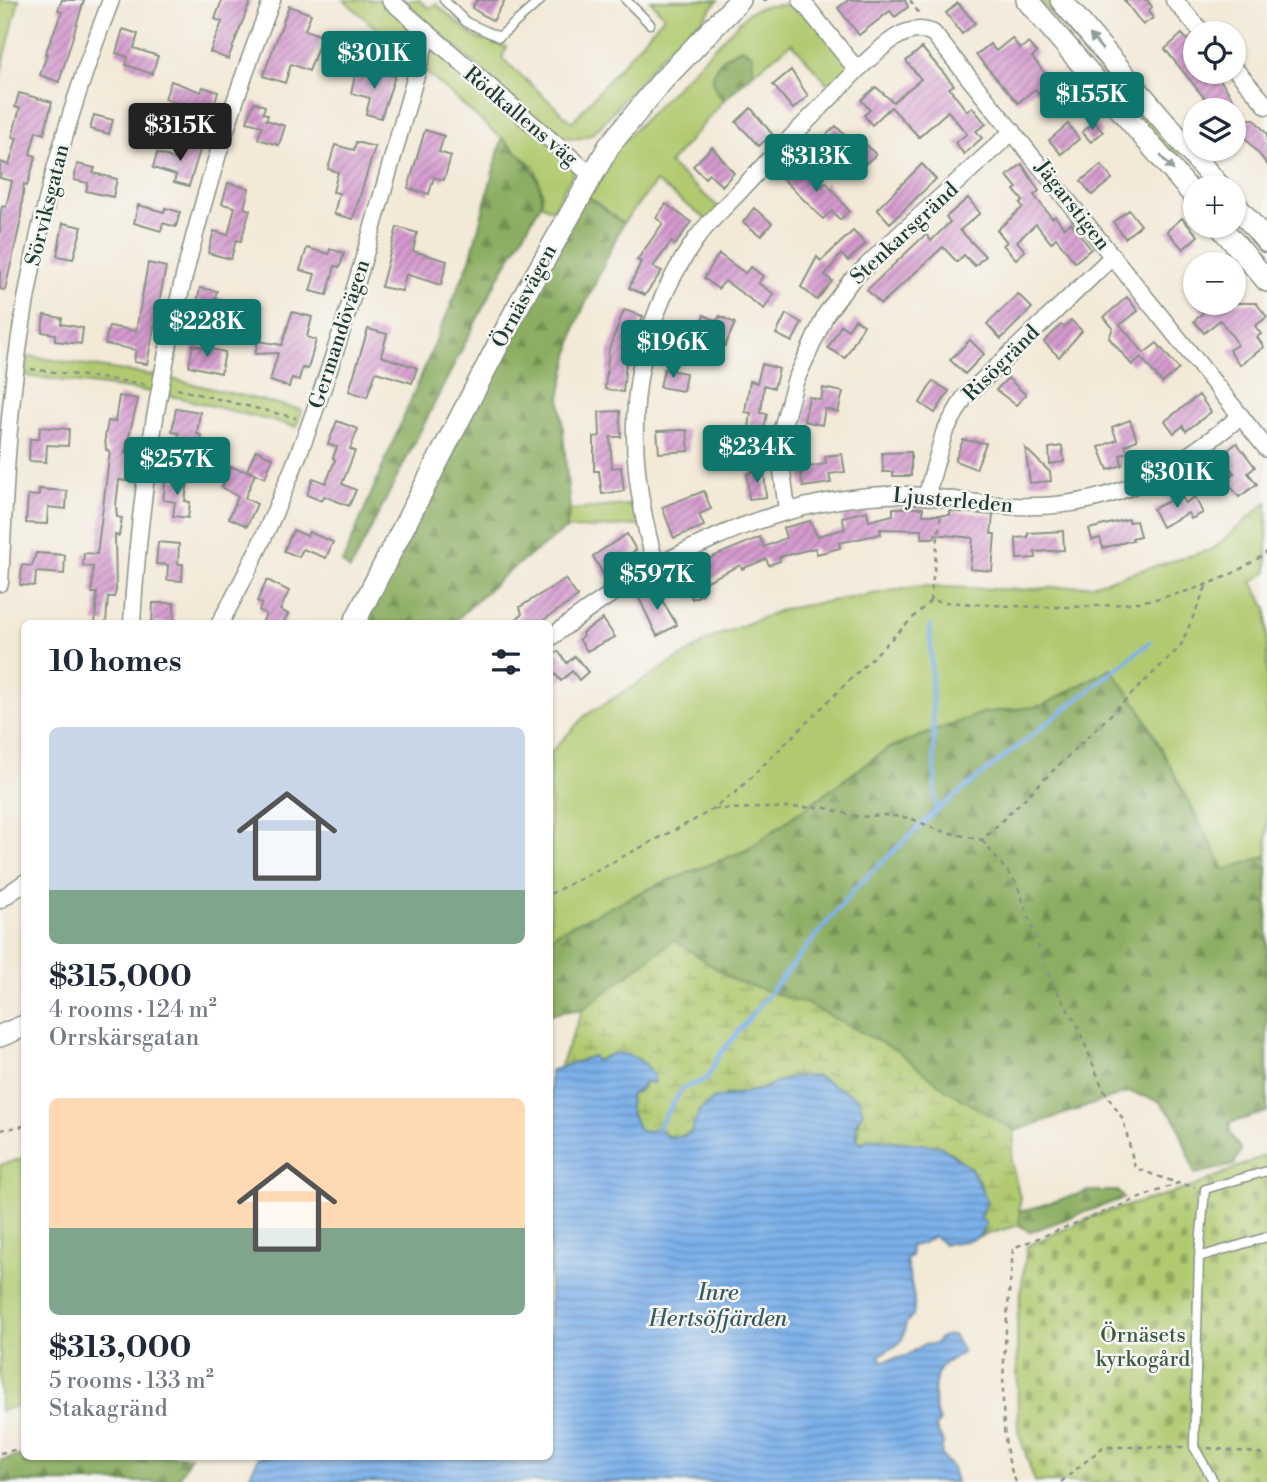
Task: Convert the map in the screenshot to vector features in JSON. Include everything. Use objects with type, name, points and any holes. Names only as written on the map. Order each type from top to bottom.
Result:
[{"type":"street","name":"Sörviksgatan","points":[[0,583],[9,428],[25,301],[57,158],[111,0]]},
{"type":"street","points":[[132,620],[144,497],[176,313],[215,162],[272,0]]},
{"type":"street","name":"Rödkallens väg","points":[[390,0],[591,175]]},
{"type":"street","name":"Örnäsvägen","points":[[356,620],[516,310],[591,175],[609,146],[656,88],[740,0]]},
{"type":"street","points":[[801,0],[857,70]]},
{"type":"street","points":[[1027,0],[1183,183]]},
{"type":"street","points":[[1061,0],[1210,175]]},
{"type":"street","points":[[1174,0],[1192,21]]},
{"type":"street","points":[[657,569],[635,473],[634,433],[637,382],[646,338],[658,307],[696,239],[857,70],[905,31],[920,27]]},
{"type":"street","name":"Jägarstigen","points":[[920,27],[933,33],[1267,449]]},
{"type":"street","name":"Germandövägen","points":[[221,620],[267,528],[311,422],[378,209],[428,34]]},
{"type":"street","points":[[1246,82],[1267,106]]},
{"type":"street","name":"Stenkarsgränd","points":[[788,510],[781,463],[782,429],[796,382],[825,314],[888,245],[1013,131]]},
{"type":"street","points":[[1246,218],[1267,242]]},
{"type":"street","points":[[1230,238],[1267,281]]},
{"type":"street","name":"Risögränd","points":[[935,496],[944,433],[964,398],[1113,256]]},
{"type":"street","name":"Ljusterleden","points":[[553,636],[596,604],[691,549],[788,510],[884,495],[935,496],[995,505],[1038,507],[1088,502],[1149,480],[1191,456],[1241,416]]},
{"type":"street","points":[[0,900],[21,885]]},
{"type":"street","points":[[0,1036],[21,1027]]},
{"type":"lane","points":[[444,0],[466,22],[499,37],[541,0]]},
{"type":"lane","points":[[626,0],[650,24]]},
{"type":"lane","points":[[1214,1482],[1194,1447],[1199,1257],[1205,1189],[1267,1171]]},
{"type":"lane","points":[[1199,1257],[1267,1237]]},
{"type":"path","points":[[762,0],[769,0]]},
{"type":"path","points":[[910,0],[918,10],[920,27]]},
{"type":"path","points":[[553,892],[714,809],[784,747],[930,601],[935,496]]},
{"type":"path","points":[[930,601],[1061,608],[1135,600],[1206,587],[1232,576],[1267,552]]},
{"type":"path","points":[[982,841],[1180,647],[1206,587]]},
{"type":"path","points":[[714,809],[822,807],[859,817],[886,814],[913,819],[933,828],[982,841],[1017,884],[1050,979],[1078,1027],[1103,1089],[1123,1119],[1135,1168],[1205,1189]]},
{"type":"path","points":[[0,1130],[21,1126]]},
{"type":"path","points":[[1016,1482],[1007,1464],[1002,1425],[1013,1248],[1178,1183]]},
{"type":"path","points":[[1061,1482],[1103,1447],[1194,1447],[1267,1454]]},
{"type":"path","points":[[0,1452],[21,1448]]},
{"type":"green space","points":[[0,0],[19,0],[0,76]]},
{"type":"green space","points":[[344,0],[389,0],[578,165],[552,210],[541,204],[542,192],[535,168]]},
{"type":"green space","points":[[403,0],[419,0],[429,8],[436,4],[474,37],[507,47],[502,58],[572,122],[664,16],[650,0],[718,0],[702,20],[666,50],[596,131],[578,138],[566,137],[548,129]]},
{"type":"green space","points":[[800,0],[857,69],[835,92],[792,43],[753,73],[752,54],[742,48],[719,63],[713,77],[717,92],[724,100],[669,164],[722,210],[711,223],[656,182],[623,223],[581,191],[590,175],[749,12]]},
{"type":"green space","points":[[1039,0],[1048,0],[1197,175],[1189,175]]},
{"type":"green space","points":[[741,48],[752,54],[753,73],[724,100],[714,84],[715,70],[719,63]]},
{"type":"green space","points":[[502,138],[525,159],[535,175],[539,183],[541,204],[496,282],[350,570],[342,563],[470,260]]},
{"type":"green space","points":[[581,191],[623,223],[576,324],[560,397],[570,510],[566,529],[505,574],[456,620],[356,620]]},
{"type":"green space","points":[[28,356],[163,377],[302,410],[296,427],[160,393],[26,376]]},
{"type":"green space","points":[[1267,502],[1267,572],[1252,582],[1267,608],[1267,856],[1225,871],[1142,712],[1111,669],[1042,706],[982,713],[887,749],[747,850],[655,886],[553,937],[553,750],[586,715],[714,637],[784,609],[920,586],[1019,590],[1091,585],[1213,549]]},
{"type":"green space","points":[[640,504],[645,525],[566,529],[570,510]]},
{"type":"green space","points":[[1111,668],[1142,712],[1224,870],[1267,856],[1267,1112],[1230,1123],[1230,1133],[1241,1150],[1234,1165],[1195,1174],[1177,1122],[1159,1101],[1129,1092],[1015,1131],[945,1089],[897,1051],[807,1004],[733,980],[674,940],[583,1009],[553,1014],[553,936],[559,931],[655,886],[747,850],[887,749],[982,713],[1042,706]]},
{"type":"green space","points":[[674,940],[733,980],[807,1004],[897,1051],[945,1089],[1015,1131],[1011,1161],[1020,1198],[1019,1225],[978,1237],[985,1230],[980,1217],[983,1195],[980,1182],[964,1163],[950,1152],[931,1145],[894,1143],[882,1139],[858,1142],[858,1098],[816,1076],[790,1077],[760,1090],[725,1095],[699,1111],[692,1132],[677,1138],[638,1129],[627,1112],[631,1094],[642,1088],[643,1082],[654,1083],[652,1072],[637,1059],[608,1056],[596,1061],[584,1059],[558,1070],[583,1009]]},
{"type":"green space","name":"Örnäsets kyrkogård","points":[[1267,1154],[1267,1482],[1035,1482],[1018,1431],[1017,1323],[1027,1246],[1099,1214],[1193,1187]]},
{"type":"green space","points":[[21,1159],[21,1405],[0,1411],[0,1165]]},
{"type":"green space","points":[[1089,1191],[1117,1191],[1124,1198],[1030,1232],[1019,1225],[1019,1212]]},
{"type":"green space","points":[[21,1456],[21,1460],[189,1460],[176,1482],[0,1482],[0,1460]]},
{"type":"water","name":"Inre Hertsöfjärden","points":[[614,1053],[628,1055],[650,1070],[655,1083],[644,1082],[639,1091],[631,1094],[630,1100],[630,1109],[638,1129],[647,1132],[658,1127],[667,1137],[684,1136],[691,1132],[699,1111],[713,1099],[759,1090],[790,1077],[816,1076],[858,1098],[863,1111],[855,1126],[858,1142],[863,1144],[868,1138],[940,1146],[971,1168],[987,1201],[980,1217],[986,1223],[984,1230],[970,1240],[944,1244],[934,1236],[921,1244],[910,1246],[911,1256],[906,1258],[913,1293],[913,1315],[906,1323],[901,1342],[879,1356],[883,1361],[906,1356],[923,1345],[935,1344],[941,1337],[953,1335],[963,1352],[941,1367],[935,1382],[934,1400],[940,1421],[935,1427],[943,1442],[941,1455],[952,1468],[956,1482],[247,1482],[257,1460],[553,1460],[553,1070],[593,1056],[596,1061]]},
{"type":"building","points":[[62,0],[84,0],[59,82],[40,75],[45,54],[62,12],[58,10]]},
{"type":"building","points":[[222,0],[251,0],[228,59],[210,52],[222,22],[215,19]]},
{"type":"building","points":[[477,0],[505,0],[493,21],[472,8]]},
{"type":"building","points":[[848,0],[905,0],[908,7],[895,17],[890,11],[859,35],[838,8]]},
{"type":"building","points":[[1124,0],[1147,0],[1152,7],[1148,11],[1153,18],[1143,25]]},
{"type":"building","points":[[958,3],[975,23],[962,34],[946,13]]},
{"type":"building","points":[[289,6],[311,14],[305,30],[322,36],[309,71],[291,64],[285,83],[263,76]]},
{"type":"building","points":[[123,29],[138,34],[134,48],[158,56],[152,74],[126,65],[128,57],[116,53]]},
{"type":"building","points":[[1183,35],[1183,71],[1165,49]]},
{"type":"building","points":[[1012,38],[1020,49],[1028,43],[1037,53],[1032,57],[1058,90],[1045,101],[1035,89],[1018,103],[976,55],[990,44],[996,51]]},
{"type":"building","points":[[922,48],[954,85],[949,88],[967,111],[972,107],[986,124],[976,131],[982,138],[964,154],[955,143],[967,134],[948,111],[919,137],[891,107],[872,125],[864,115],[870,110],[861,100],[876,87],[893,102],[921,79],[906,61]]},
{"type":"building","points":[[791,70],[808,96],[793,109],[773,85]]},
{"type":"building","points":[[356,71],[378,77],[379,72],[395,76],[381,118],[366,114],[370,98],[351,93]]},
{"type":"building","points":[[171,81],[201,92],[203,87],[218,92],[213,109],[199,105],[197,110],[165,99]]},
{"type":"building","points":[[1193,84],[1223,84],[1232,98],[1204,98]]},
{"type":"building","points":[[19,93],[52,102],[44,134],[36,131],[30,154],[36,156],[27,186],[24,184],[20,224],[5,290],[0,289],[0,217],[2,206],[6,207],[12,181],[0,178],[0,162],[9,165],[17,138],[12,137],[20,108],[15,107]]},
{"type":"building","points":[[254,102],[265,106],[263,113],[268,115],[266,120],[285,126],[279,145],[258,139],[262,126],[247,122]]},
{"type":"building","points":[[751,108],[772,134],[759,146],[736,122]]},
{"type":"building","points":[[94,115],[113,120],[109,134],[90,129]]},
{"type":"building","points":[[1254,119],[1267,134],[1267,164],[1246,139],[1246,122]]},
{"type":"building","points":[[1094,122],[1103,132],[1091,142],[1082,132]]},
{"type":"building","points":[[1068,124],[1079,139],[1061,154],[1049,140]]},
{"type":"building","points":[[836,126],[851,142],[837,154],[823,138]]},
{"type":"building","points":[[425,130],[444,136],[439,152],[451,156],[444,180],[434,177],[429,194],[408,188]]},
{"type":"building","points":[[181,141],[201,147],[189,186],[174,182],[176,175],[153,168],[157,153],[175,159]]},
{"type":"building","points":[[356,142],[375,147],[353,219],[334,214],[339,193],[333,192],[338,172],[328,169],[335,145],[354,150]]},
{"type":"building","points":[[866,144],[876,155],[865,164],[856,153]]},
{"type":"building","points":[[712,147],[734,173],[722,186],[709,174],[705,178],[693,166]]},
{"type":"building","points":[[77,164],[95,168],[93,173],[117,179],[113,197],[86,191],[88,183],[74,180]]},
{"type":"building","points":[[922,164],[936,179],[890,223],[877,209]]},
{"type":"building","points":[[1022,164],[1039,191],[1034,195],[1052,218],[1055,216],[1064,228],[1071,223],[1091,249],[1075,262],[1056,238],[1051,243],[1036,224],[1017,241],[1025,251],[1016,259],[1003,245],[1007,242],[997,230],[1023,207],[1020,203],[1023,201],[1014,190],[1017,188],[1007,176]]},
{"type":"building","points":[[796,165],[820,188],[826,182],[849,211],[840,220],[832,211],[823,219],[783,179]]},
{"type":"building","points":[[1101,165],[1112,179],[1092,195],[1081,181]]},
{"type":"building","points":[[228,183],[249,188],[244,208],[250,210],[241,241],[236,240],[231,259],[208,253],[214,231],[228,235],[235,207],[222,204]]},
{"type":"building","points":[[968,198],[980,213],[960,230],[985,256],[975,266],[964,255],[957,262],[943,247],[881,304],[867,290],[926,234],[931,241],[950,222],[946,217]]},
{"type":"building","points":[[666,204],[691,222],[675,245],[671,242],[653,267],[662,271],[645,295],[629,288],[641,262],[637,260],[663,223],[656,218]]},
{"type":"building","points":[[138,205],[164,212],[165,208],[180,212],[176,227],[163,223],[161,231],[134,223]]},
{"type":"building","points":[[754,208],[772,223],[761,236],[743,222]]},
{"type":"building","points":[[1129,210],[1141,225],[1125,238],[1113,222]]},
{"type":"building","points":[[1182,218],[1183,238],[1196,238],[1183,249],[1167,231]]},
{"type":"building","points":[[63,223],[82,227],[73,259],[57,256]]},
{"type":"building","points":[[397,227],[417,233],[413,251],[447,261],[441,285],[406,274],[402,291],[381,287]]},
{"type":"building","points":[[853,231],[866,244],[848,261],[841,254],[825,275],[832,281],[817,300],[801,287],[817,257],[821,261]]},
{"type":"building","points":[[307,248],[329,254],[330,249],[344,253],[340,267],[335,266],[327,295],[310,291],[315,274],[300,270]]},
{"type":"building","points":[[719,254],[745,273],[751,267],[763,276],[758,283],[774,294],[764,309],[725,281],[718,289],[704,278]]},
{"type":"building","points":[[148,263],[166,267],[147,364],[134,362],[136,350],[105,344],[109,326],[136,331]]},
{"type":"building","points":[[200,288],[217,291],[215,298],[238,303],[233,324],[208,319],[211,305],[197,302]]},
{"type":"building","points":[[1018,294],[1032,308],[1001,339],[987,324]]},
{"type":"building","points":[[1127,297],[1138,311],[1120,325],[1144,353],[1157,343],[1179,369],[1162,383],[1141,357],[1132,365],[1109,338],[1113,328],[1104,317]]},
{"type":"building","points":[[1246,303],[1256,303],[1267,317],[1255,326],[1261,334],[1257,337],[1264,347],[1240,365],[1229,350],[1237,345],[1235,340],[1220,320],[1204,333],[1194,321],[1201,315],[1246,315]]},
{"type":"building","points":[[624,310],[643,316],[626,362],[623,392],[605,389],[609,349]]},
{"type":"building","points":[[292,312],[312,317],[307,337],[316,340],[308,369],[302,368],[299,380],[292,378],[289,387],[270,381],[278,353],[255,354],[258,341],[282,345]]},
{"type":"building","points":[[786,314],[802,323],[792,342],[776,334]]},
{"type":"building","points":[[44,315],[62,318],[61,324],[83,328],[81,344],[55,341],[55,334],[42,332]]},
{"type":"building","points":[[704,315],[717,321],[720,316],[735,323],[725,346],[697,334]]},
{"type":"building","points":[[855,319],[864,325],[845,358],[828,348],[841,325],[848,330]]},
{"type":"building","points":[[1071,320],[1082,331],[1059,357],[1044,342],[1061,325],[1064,327]]},
{"type":"building","points":[[368,329],[387,334],[381,356],[417,368],[412,383],[376,372],[367,397],[349,391]]},
{"type":"building","points":[[970,340],[984,354],[965,374],[950,360]]},
{"type":"building","points":[[193,345],[225,352],[221,373],[189,366]]},
{"type":"building","points":[[762,364],[779,369],[774,388],[764,385],[761,413],[767,414],[761,443],[747,442],[751,413],[745,412],[750,381],[757,383]]},
{"type":"building","points":[[664,369],[686,373],[683,391],[660,387]]},
{"type":"building","points":[[1008,378],[1026,395],[1016,405],[996,390]]},
{"type":"building","points":[[933,381],[949,391],[935,413],[920,403]]},
{"type":"building","points":[[823,388],[843,392],[838,412],[825,409],[822,425],[804,421],[809,397],[821,400]]},
{"type":"building","points":[[1199,395],[1211,412],[1186,431],[1183,426],[1174,433],[1165,421]]},
{"type":"building","points":[[119,396],[138,399],[125,453],[129,453],[126,481],[119,480],[116,506],[117,517],[122,518],[119,536],[115,535],[116,591],[114,597],[108,597],[106,620],[95,620],[97,593],[92,593],[93,567],[83,566],[84,553],[97,554],[110,451],[106,450],[105,437],[108,421],[115,422]]},
{"type":"building","points":[[176,408],[200,412],[197,434],[202,435],[199,454],[183,451],[185,441],[178,439],[179,433],[172,432]]},
{"type":"building","points":[[620,411],[621,437],[610,437],[612,468],[621,467],[624,491],[602,494],[599,471],[594,471],[594,437],[600,436],[599,412]]},
{"type":"building","points":[[1130,420],[1137,440],[1125,445],[1128,452],[1120,455],[1122,465],[1108,470],[1099,447],[1117,440],[1112,427]]},
{"type":"building","points":[[337,421],[358,429],[350,449],[355,451],[342,484],[356,490],[349,506],[324,496],[322,501],[307,495],[313,478],[326,483],[337,447],[328,444]]},
{"type":"building","points":[[40,427],[69,429],[68,446],[47,445],[46,462],[29,461],[30,439],[39,439]]},
{"type":"building","points":[[687,430],[689,451],[659,453],[657,431]]},
{"type":"building","points":[[963,440],[986,443],[976,469],[955,461]]},
{"type":"building","points":[[1237,443],[1255,467],[1248,473],[1257,484],[1239,497],[1226,480],[1234,473],[1220,456]]},
{"type":"building","points":[[1062,446],[1064,462],[1050,464],[1049,448]]},
{"type":"building","points":[[1025,448],[1050,472],[1051,481],[1030,483]]},
{"type":"building","points":[[256,450],[273,458],[265,478],[247,470]]},
{"type":"building","points":[[911,452],[911,476],[893,476],[893,472],[883,472],[882,453]]},
{"type":"building","points":[[842,454],[845,472],[829,474],[831,483],[803,487],[800,468],[826,464],[825,456]]},
{"type":"building","points":[[231,467],[255,474],[245,498],[257,504],[247,526],[229,518],[238,497],[222,487]]},
{"type":"building","points":[[764,469],[766,497],[749,499],[747,474]]},
{"type":"building","points":[[166,478],[188,481],[185,501],[190,502],[188,518],[173,516],[175,502],[163,500]]},
{"type":"building","points":[[39,489],[67,491],[66,509],[48,507],[47,524],[26,523],[28,495],[39,496]]},
{"type":"building","points":[[704,491],[711,509],[699,514],[704,526],[674,538],[662,507]]},
{"type":"building","points":[[1181,495],[1185,503],[1195,497],[1203,513],[1191,519],[1188,513],[1162,527],[1153,509]]},
{"type":"building","points":[[893,508],[923,508],[923,515],[950,515],[950,511],[993,515],[991,534],[995,534],[992,571],[970,569],[973,538],[935,534],[935,538],[922,538],[922,530],[880,529],[881,534],[839,543],[840,548],[817,554],[815,548],[779,557],[780,561],[769,565],[766,559],[742,569],[740,565],[699,585],[703,594],[692,599],[679,571],[760,537],[764,547],[786,538],[783,528],[810,521],[817,536],[845,529],[842,517],[867,511],[869,521],[893,515]]},
{"type":"building","points":[[1128,519],[1129,522],[1136,521],[1140,536],[1103,548],[1100,538],[1092,540],[1089,529]]},
{"type":"building","points":[[293,530],[307,536],[309,532],[333,542],[326,558],[303,549],[299,557],[284,551]]},
{"type":"building","points":[[1063,531],[1064,550],[1035,552],[1036,558],[1017,559],[1016,538],[1028,537],[1028,533]]},
{"type":"building","points":[[627,534],[636,550],[627,556],[630,561],[605,578],[593,556]]},
{"type":"building","points":[[158,542],[179,544],[178,564],[183,564],[182,581],[167,580],[168,565],[156,564]]},
{"type":"building","points":[[36,553],[65,555],[64,574],[36,572],[35,586],[20,585],[22,565],[32,566]]},
{"type":"building","points":[[565,579],[578,597],[544,620],[515,620],[522,614],[520,607]]},
{"type":"building","points":[[267,580],[289,591],[280,610],[288,614],[285,620],[263,620],[266,614],[259,610],[262,604],[257,601]]},
{"type":"building","points":[[654,587],[677,625],[657,636],[638,596]]},
{"type":"building","points":[[153,603],[174,603],[174,620],[152,620]]},
{"type":"building","points":[[603,619],[615,637],[587,651],[579,639],[583,636],[582,633]]},
{"type":"building","points":[[558,651],[567,663],[575,656],[588,672],[579,680],[572,671],[561,681],[553,672],[553,655]]},
{"type":"waterway","points":[[930,625],[936,811]]},
{"type":"waterway","points":[[658,1127],[683,1088],[706,1080],[720,1054],[856,887],[936,811],[1150,642]]}]
